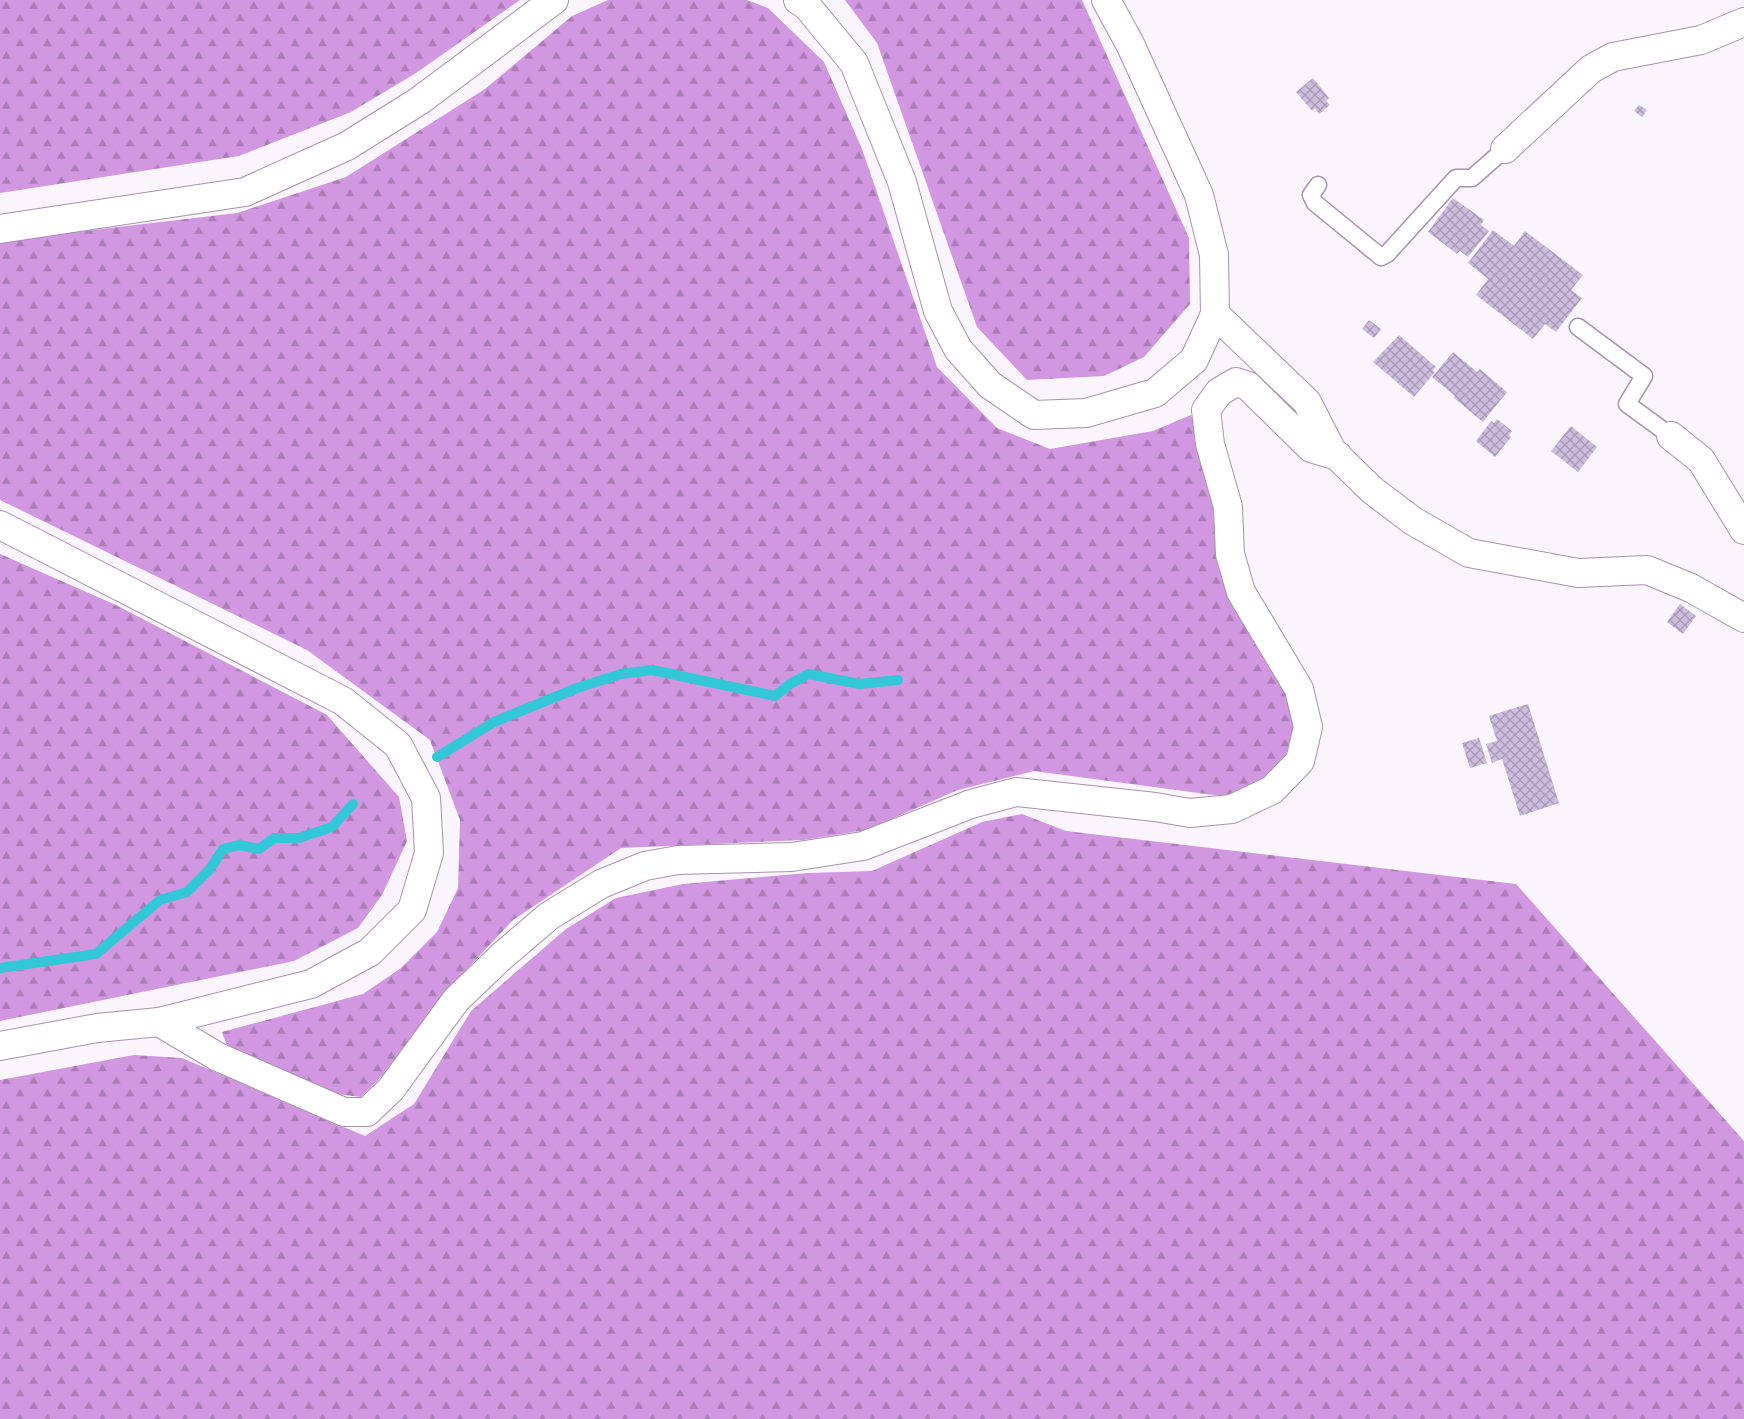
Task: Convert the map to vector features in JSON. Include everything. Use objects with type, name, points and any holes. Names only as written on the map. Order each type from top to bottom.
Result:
[{"type":"street","points":[[0,230],[245,192],[347,146],[419,101],[554,0]]},
{"type":"street","points":[[798,0],[807,6],[854,64],[902,182],[938,311],[958,349],[990,385],[1034,415],[1086,412],[1155,393],[1194,360],[1215,314],[1214,255],[1198,195],[1130,44],[1106,0]]},
{"type":"street","points":[[1505,149],[1591,69],[1613,57],[1701,40],[1744,22]]},
{"type":"street","points":[[1215,314],[1307,402],[1332,450],[1372,490],[1413,521],[1469,553],[1578,573],[1647,570],[1691,588],[1744,618]]},
{"type":"street","points":[[159,1022],[218,1057],[344,1112],[367,1112],[391,1089],[456,1000],[502,956],[549,916],[601,884],[645,866],[678,860],[792,857],[863,846],[971,804],[1016,792],[1155,807],[1190,813],[1232,809],[1256,798],[1272,790],[1300,761],[1308,727],[1299,689],[1241,592],[1230,554],[1228,507],[1210,444],[1206,410],[1219,392],[1236,382],[1248,386],[1311,448],[1338,456]]},
{"type":"street","points":[[1671,436],[1700,460],[1744,530]]},
{"type":"street","points":[[0,525],[343,701],[398,745],[426,798],[429,853],[412,910],[370,952],[311,984],[159,1022],[97,1028],[0,1046]]},
{"type":"lane","points":[[1318,185],[1311,195],[1315,203],[1381,257],[1387,254],[1456,178],[1472,178],[1505,149]]},
{"type":"lane","points":[[1578,327],[1644,376],[1627,404],[1671,436]]},
{"type":"green space","points":[[0,0],[520,0],[416,73],[351,112],[239,156],[0,193]]},
{"type":"green space","points":[[608,0],[747,0],[768,8],[824,62],[862,149],[937,367],[997,428],[1050,449],[1153,431],[1191,415],[1211,480],[1216,553],[1283,680],[1295,723],[1286,755],[1261,786],[1221,796],[1034,771],[958,790],[866,830],[803,840],[621,848],[513,920],[454,983],[403,1055],[361,1097],[329,1093],[227,1046],[222,1032],[363,994],[401,968],[437,932],[458,888],[460,820],[430,740],[307,650],[0,500],[0,244],[8,240],[237,213],[346,177],[485,89],[572,16]]},
{"type":"green space","points":[[845,0],[1082,0],[1189,238],[1190,304],[1144,357],[1104,376],[1027,380],[977,327],[877,43]]},
{"type":"green space","points":[[0,554],[116,605],[327,715],[399,797],[407,841],[382,895],[358,928],[294,961],[0,1021]]},
{"type":"green space","points":[[1022,814],[1066,831],[1516,884],[1744,1141],[1744,1419],[0,1419],[0,1080],[134,1055],[182,1058],[365,1136],[414,1104],[471,1011],[566,929],[616,898],[683,884],[808,873],[872,871],[982,822]]},
{"type":"building","points":[[1313,78],[1329,98],[1326,101],[1330,105],[1319,114],[1315,108],[1312,111],[1296,92]]},
{"type":"building","points":[[1639,105],[1647,110],[1642,117],[1634,111]]},
{"type":"building","points":[[1453,198],[1484,220],[1481,225],[1489,231],[1468,257],[1460,251],[1457,254],[1428,232]]},
{"type":"building","points":[[1493,230],[1514,246],[1525,231],[1583,275],[1571,290],[1582,298],[1556,332],[1545,324],[1533,339],[1476,295],[1488,279],[1468,263]]},
{"type":"building","points":[[1369,320],[1381,329],[1374,338],[1362,329]]},
{"type":"building","points":[[1399,335],[1436,367],[1433,370],[1435,372],[1414,397],[1373,362]]},
{"type":"building","points":[[1453,352],[1477,372],[1480,369],[1507,392],[1483,422],[1432,377]]},
{"type":"building","points":[[1497,419],[1512,431],[1509,435],[1511,437],[1495,457],[1476,441],[1491,421],[1494,423]]},
{"type":"building","points":[[1571,426],[1597,447],[1578,472],[1551,451]]},
{"type":"building","points":[[1680,604],[1696,616],[1683,634],[1667,622]]},
{"type":"building","points":[[1528,704],[1559,803],[1520,816],[1502,759],[1492,763],[1486,744],[1497,741],[1489,716]]},
{"type":"building","points":[[1479,738],[1487,763],[1470,768],[1462,743]]},
{"type":"waterway","points":[[437,757],[494,722],[577,688],[621,674],[652,670],[775,696],[790,684],[809,674],[859,684],[898,680]]},
{"type":"waterway","points":[[0,968],[96,954],[160,900],[187,892],[210,869],[223,849],[239,845],[259,849],[274,838],[299,838],[332,827],[353,804]]}]
